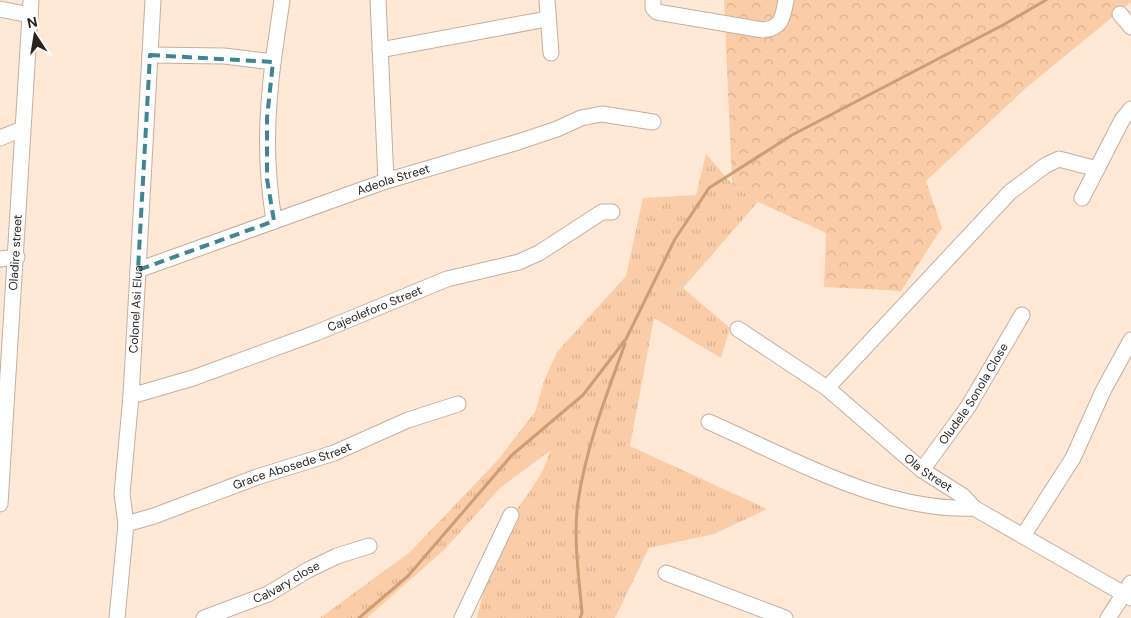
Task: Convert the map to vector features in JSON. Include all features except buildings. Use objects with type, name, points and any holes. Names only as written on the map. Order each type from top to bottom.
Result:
[{"type":"street","name":"Colonel Asi Elua","points":[[118,618],[126,524],[122,494],[131,396],[153,0]]},
{"type":"street","points":[[274,221],[268,179],[266,118],[282,0]]},
{"type":"street","points":[[378,0],[386,181]]},
{"type":"street","points":[[547,0],[551,53]]},
{"type":"street","points":[[653,0],[653,8],[657,12],[763,30],[778,26],[783,19],[786,0]]},
{"type":"street","points":[[0,9],[31,7]]},
{"type":"street","name":"Oladire street","points":[[0,504],[3,382],[17,257],[22,129],[31,7]]},
{"type":"street","points":[[1120,14],[1131,27]]},
{"type":"street","points":[[380,50],[547,19]]},
{"type":"street","points":[[150,56],[224,56],[273,62]]},
{"type":"street","points":[[1082,198],[1122,120],[1131,109]]},
{"type":"street","name":"Adeola Street","points":[[138,270],[386,181],[518,142],[581,118],[602,114],[654,122]]},
{"type":"street","points":[[0,138],[22,129]]},
{"type":"street","points":[[827,388],[1010,192],[1028,177],[1059,159],[1097,169]]},
{"type":"street","name":"Cajeoleforo Street","points":[[131,396],[193,378],[447,280],[519,262],[539,253],[602,212],[612,212]]},
{"type":"street","points":[[0,259],[17,257]]},
{"type":"street","name":"Oludele Sonola Close","points":[[922,470],[968,407],[1022,314]]},
{"type":"street","name":"Ola Street","points":[[738,329],[827,388],[922,470],[964,496],[974,508],[1129,592]]},
{"type":"street","points":[[1024,536],[1073,458],[1102,391],[1131,340]]},
{"type":"street","name":"Grace Abosede Street","points":[[126,524],[154,516],[257,477],[334,453],[408,420],[458,404]]},
{"type":"street","points":[[709,422],[863,490],[949,509],[974,508]]},
{"type":"street","points":[[462,618],[511,515]]},
{"type":"street","name":"Calvary close","points":[[204,618],[268,594],[308,570],[337,556],[369,546]]},
{"type":"street","points":[[666,573],[785,618]]},
{"type":"street","points":[[1108,618],[1129,592]]},
{"type":"highlighted area","points":[[150,55],[273,62],[267,118],[267,179],[274,221],[138,270]]},
{"type":"green space","points":[[724,0],[1131,0],[1131,2],[1027,87],[926,181],[942,228],[901,291],[824,287],[826,233],[758,202],[732,184]]},
{"type":"green space","points":[[706,154],[732,184],[758,202],[683,288],[730,328],[721,358],[654,318],[630,446],[767,509],[714,534],[649,548],[615,618],[477,618],[496,549],[506,527],[542,472],[550,451],[500,488],[445,549],[367,618],[320,618],[410,552],[497,461],[535,412],[544,381],[557,352],[626,276],[643,198],[696,195]]},
{"type":"waterway","points":[[359,618],[408,576],[512,455],[583,395],[626,339],[675,239],[709,188],[792,135],[1003,25],[1046,0]]},
{"type":"waterway","points":[[580,618],[582,613],[576,543],[578,502],[591,442],[625,344]]}]
